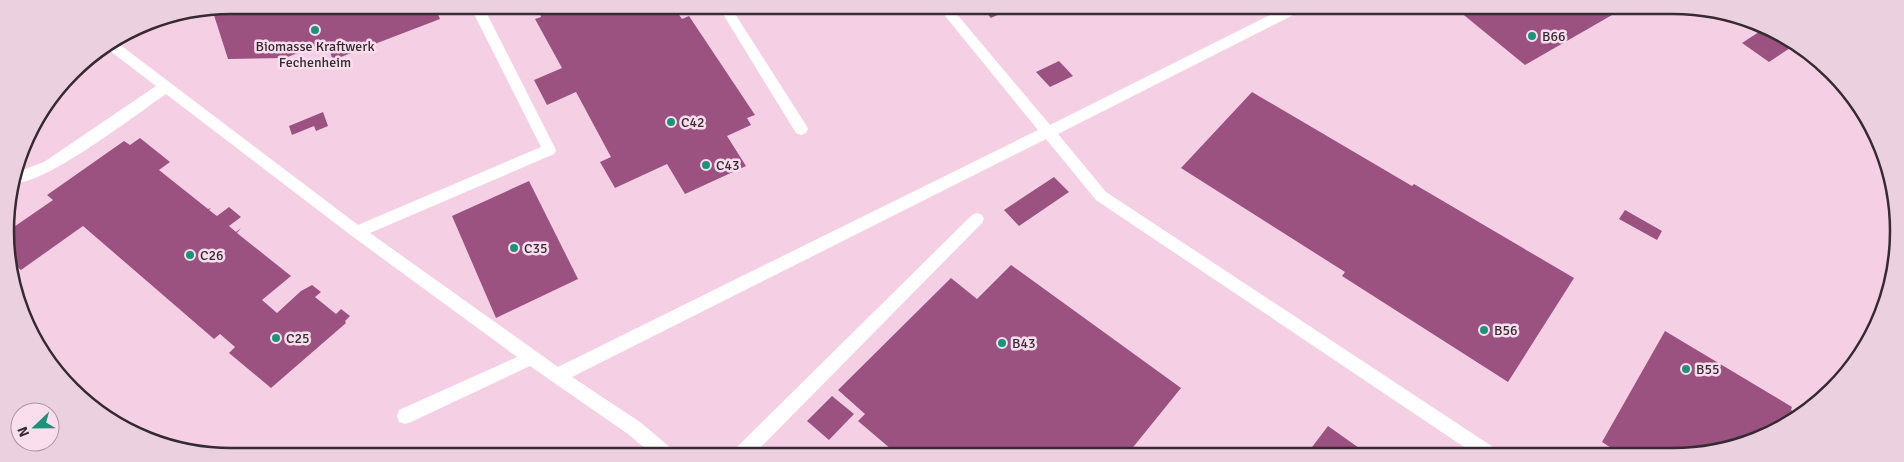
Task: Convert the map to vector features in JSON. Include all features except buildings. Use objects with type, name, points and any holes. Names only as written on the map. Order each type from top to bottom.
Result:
[{"type":"lane","points":[[357,232],[549,150],[480,14]]},
{"type":"lane","points":[[729,14],[801,129]]},
{"type":"lane","points":[[950,14],[1102,196],[1480,448]]},
{"type":"lane","points":[[557,376],[1284,14]]},
{"type":"lane","points":[[114,47],[357,232],[531,358],[634,428],[658,448]]},
{"type":"lane","points":[[21,177],[49,166],[165,87]]},
{"type":"lane","points":[[748,448],[977,219]]},
{"type":"lane","points":[[405,416],[531,358]]},
{"type":"shaded area","points":[[217,14],[1687,14],[1715,18],[1756,30],[1794,50],[1827,77],[1854,110],[1874,148],[1886,189],[1890,217],[1890,245],[1886,273],[1879,301],[1868,327],[1854,352],[1827,385],[1794,412],[1756,432],[1729,441],[1687,448],[217,448],[189,444],[148,432],[110,412],[77,385],[50,352],[30,314],[21,287],[14,245],[14,217],[21,175],[30,148],[50,110],[77,77],[110,50],[148,30],[175,21]]},
{"type":"place","name":"Biomasse Kraftwerk Fechenheim","points":[[315,30]]},
{"type":"place","name":"B66","points":[[1532,36]]},
{"type":"place","name":"C42","points":[[671,122]]},
{"type":"place","name":"C43","points":[[706,165]]},
{"type":"place","name":"C35","points":[[514,248]]},
{"type":"place","name":"C26","points":[[190,255]]},
{"type":"place","name":"B56","points":[[1484,330]]},
{"type":"place","name":"C25","points":[[276,338]]},
{"type":"place","name":"B43","points":[[1002,343]]},
{"type":"place","name":"B55","points":[[1686,369]]}]
